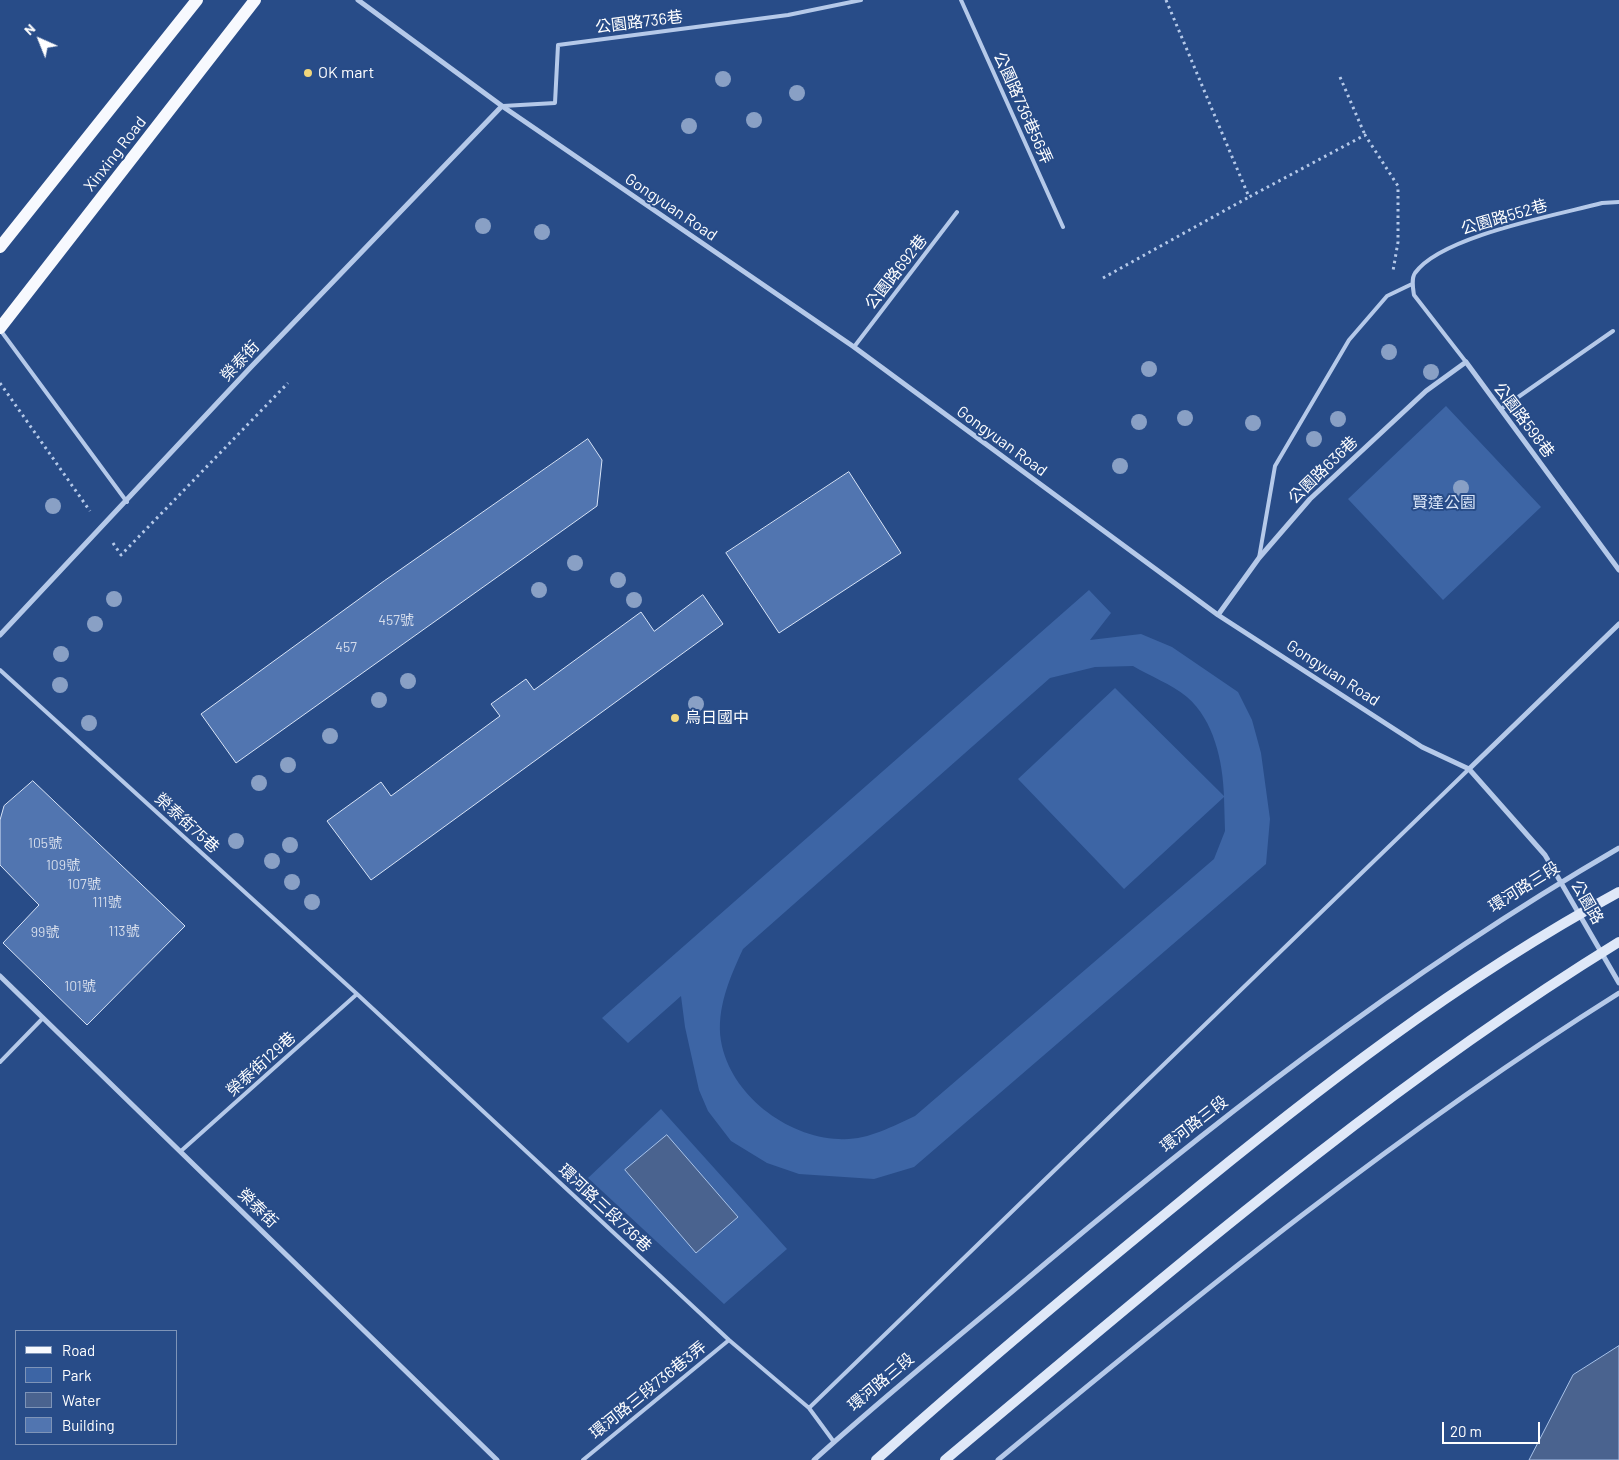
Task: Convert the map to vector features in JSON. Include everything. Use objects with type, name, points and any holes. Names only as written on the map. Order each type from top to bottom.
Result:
[{"type":"main road","name":"Xinxing Road","points":[[0,247],[197,0]]},
{"type":"main road","name":"Xinxing Road","points":[[0,328],[255,0]]},
{"type":"street","name":"Gongyuan Road","points":[[358,0],[502,106],[854,346],[1218,615],[1422,746],[1469,769]]},
{"type":"street","name":"榮泰街","points":[[0,635],[127,502],[251,367],[502,106]]},
{"type":"street","name":"公園路598巷","points":[[1466,362],[1619,570]]},
{"type":"street","name":"公園路636巷","points":[[1218,615],[1259,558],[1324,486],[1426,391],[1466,362]]},
{"type":"street","points":[[1469,769],[1619,624]]},
{"type":"street","name":"公園路","points":[[1469,769],[1544,855],[1561,881],[1619,983]]},
{"type":"street","name":"環河路三段","points":[[814,1460],[1087,1227],[1258,1092],[1391,993],[1561,881],[1619,848]]},
{"type":"street","points":[[876,1460],[1113,1256],[1284,1116],[1412,1022],[1538,938],[1619,892]]},
{"type":"street","points":[[945,1460],[1313,1157],[1531,998],[1619,942]]},
{"type":"street","name":"榮泰街","points":[[0,976],[497,1460]]},
{"type":"street","points":[[998,1460],[1162,1324],[1337,1187],[1467,1092],[1619,993]]},
{"type":"lane","name":"公園路736巷","points":[[502,106],[555,103],[558,45],[788,15],[861,0]]},
{"type":"lane","name":"公園路736巷56弄","points":[[961,0],[1063,227]]},
{"type":"lane","name":"公園路552巷","points":[[1412,284],[1414,273],[1439,253],[1468,238],[1602,203],[1619,202]]},
{"type":"lane","name":"公園路692巷","points":[[854,346],[957,212]]},
{"type":"lane","points":[[1259,558],[1275,466],[1350,340],[1387,296],[1412,284]]},
{"type":"lane","name":"公園路598巷","points":[[1412,284],[1414,295],[1466,362]]},
{"type":"lane","points":[[0,328],[127,502]]},
{"type":"lane","points":[[1501,409],[1613,331]]},
{"type":"lane","name":"榮泰街75巷","points":[[0,670],[357,994]]},
{"type":"lane","points":[[809,1408],[1469,769]]},
{"type":"lane","name":"榮泰街129巷","points":[[181,1151],[357,994]]},
{"type":"lane","name":"環河路三段736巷","points":[[357,994],[729,1340],[809,1408],[834,1442]]},
{"type":"lane","points":[[0,1062],[43,1018]]},
{"type":"lane","name":"環河路三段736巷3弄","points":[[583,1460],[729,1340]]},
{"type":"path","points":[[1166,0],[1249,197]]},
{"type":"path","points":[[1340,77],[1365,134],[1398,186],[1398,242],[1387,296]]},
{"type":"path","points":[[1103,278],[1365,134]]},
{"type":"path","points":[[0,383],[94,516]]},
{"type":"path","points":[[110,540],[121,555],[288,383]]},
{"type":"green space","name":"賢達公園","points":[[1446,406],[1541,507],[1443,600],[1348,499]]},
{"type":"green space","points":[[1089,590],[1111,613],[1090,640],[1141,634],[1172,647],[1238,692],[1252,720],[1261,753],[1270,819],[1266,864],[914,1167],[874,1179],[799,1174],[767,1163],[731,1141],[708,1111],[699,1090],[685,1027],[681,996],[628,1043],[602,1018]],"holes":[[[1133,666],[1181,692],[1196,706],[1204,717],[1219,756],[1224,796],[1115,688],[1018,779],[1124,889],[1224,797],[1225,831],[1214,859],[915,1116],[869,1136],[839,1139],[799,1130],[781,1121],[764,1109],[748,1095],[736,1078],[726,1060],[721,1041],[720,1017],[722,1005],[733,971],[743,949],[1050,678],[1095,667]]]},
{"type":"green space","points":[[661,1109],[787,1249],[724,1304],[588,1178]]},
{"type":"water","points":[[667,1135],[738,1217],[696,1253],[625,1170]]},
{"type":"water","points":[[1619,1346],[1619,1460],[1529,1460],[1573,1375]]},
{"type":"building","points":[[588,439],[602,460],[597,506],[236,763],[201,714],[384,581]]},
{"type":"building","points":[[849,472],[901,553],[779,633],[726,553]]},
{"type":"building","points":[[703,595],[723,624],[371,880],[327,821],[381,782],[391,796],[500,716],[491,704],[526,679],[534,690],[641,612],[654,631]]},
{"type":"building","points":[[33,781],[185,926],[87,1025],[3,943],[39,905],[0,865],[0,820],[4,806]]},
{"type":"place","name":"OK mart","points":[[308,73]]},
{"type":"place","name":"烏日國中","points":[[675,718]]}]
